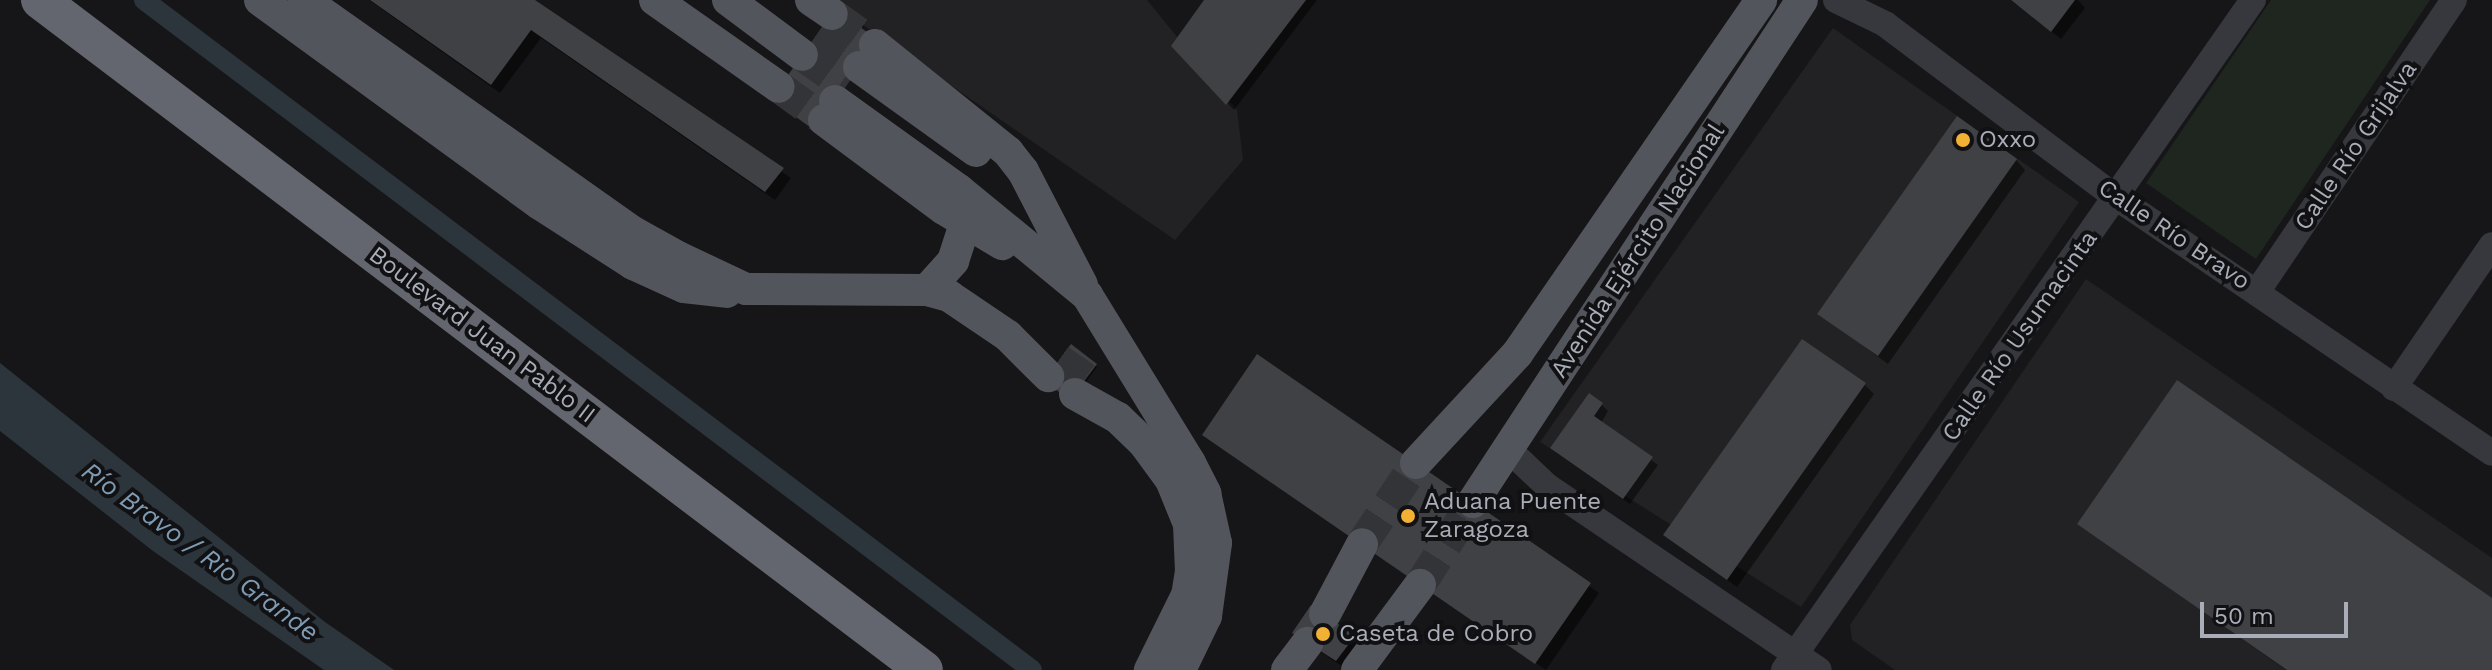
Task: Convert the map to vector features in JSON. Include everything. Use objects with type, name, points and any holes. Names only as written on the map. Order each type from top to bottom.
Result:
[{"type":"highway","name":"Boulevard Juan Pablo II","points":[[40,0],[918,665]]},
{"type":"highway","points":[[918,665],[957,670]]},
{"type":"main road","points":[[260,0],[540,204],[633,264],[701,290],[927,290],[949,296],[1054,368]]},
{"type":"main road","points":[[304,0],[633,232],[746,289]]},
{"type":"main road","points":[[655,0],[805,44]]},
{"type":"main road","points":[[683,0],[805,44]]},
{"type":"main road","points":[[728,0],[805,44]]},
{"type":"main road","points":[[762,0],[805,44]]},
{"type":"main road","name":"Avenida Ejército Nacional","points":[[1416,463],[1517,354],[1761,0]]},
{"type":"main road","name":"Avenida Ejército Nacional","points":[[1473,502],[1802,0]]},
{"type":"main road","points":[[847,83],[965,223],[1087,295]]},
{"type":"main road","points":[[847,83],[959,190],[1087,295]]},
{"type":"main road","points":[[847,83],[1008,152],[1023,171],[1087,295],[1190,463],[1212,521],[1216,543],[1213,591],[1180,670]]},
{"type":"main road","points":[[927,290],[953,261],[965,223]]},
{"type":"main road","points":[[1080,386],[1118,418],[1171,480],[1192,546],[1191,571],[1179,619],[1150,670]]},
{"type":"main road","points":[[1325,614],[1362,544]]},
{"type":"main road","points":[[1357,670],[1420,585]]},
{"type":"main road","points":[[1287,670],[1307,643]]},
{"type":"street","name":"Calle Río Bravo","points":[[1836,0],[1859,5],[2117,198],[2492,453]]},
{"type":"street","name":"Calle Río Usumacinta","points":[[1789,662],[2253,0]]},
{"type":"street","name":"Calle Río Grijalva","points":[[2257,292],[2454,0]]},
{"type":"street","points":[[2394,388],[2492,245]]},
{"type":"street","points":[[1508,449],[1547,486],[1789,662],[1819,670]]},
{"type":"shaded area","points":[[827,0],[1147,0],[1237,110],[1243,160],[1175,240]]},
{"type":"shaded area","points":[[2271,0],[2430,0],[2256,259],[2146,183]]},
{"type":"shaded area","points":[[1833,28],[2079,202],[1801,607],[1540,442]]},
{"type":"shaded area","points":[[2086,279],[2492,558],[2492,670],[1895,670],[1852,640],[1850,625]]},
{"type":"water","name":"Río Bravo / Rio Grande","points":[[0,363],[325,622],[394,670],[324,670],[153,551],[0,431]]},
{"type":"building","points":[[370,0],[535,0],[784,168],[765,192],[531,30],[491,85]]},
{"type":"building","points":[[1204,0],[1306,0],[1226,105],[1171,46]]},
{"type":"building","points":[[2011,0],[2075,0],[2051,32]]},
{"type":"building","points":[[835,9],[878,40],[814,130],[771,99]]},
{"type":"building","points":[[1957,116],[2017,159],[1878,356],[1817,314]]},
{"type":"building","points":[[1802,339],[1866,383],[1727,580],[1663,535]]},
{"type":"building","points":[[1071,344],[1097,364],[1070,400],[1044,381]]},
{"type":"building","name":"Aduana Puente Zaragoza","points":[[1257,354],[1591,583],[1535,664],[1202,435]]},
{"type":"building","points":[[2177,380],[2492,598],[2492,670],[2287,670],[2077,524]]},
{"type":"building","points":[[1589,393],[1603,403],[1594,416],[1653,457],[1623,499],[1550,448]]},
{"type":"building","name":"Caseta de Cobro","points":[[1311,605],[1355,636],[1336,661],[1292,633]]},
{"type":"waterway","points":[[144,0],[1032,670]]},
{"type":"tunnel","points":[[832,14],[875,45]]},
{"type":"tunnel","points":[[815,37],[859,67]]},
{"type":"tunnel","points":[[802,55],[846,86]]},
{"type":"tunnel","points":[[779,87],[822,118]]},
{"type":"tunnel","points":[[1059,360],[1086,379]]},
{"type":"tunnel","points":[[1362,544],[1416,463]]},
{"type":"tunnel","points":[[1420,585],[1473,502]]},
{"type":"place","name":"Oxxo","points":[[1963,140]]},
{"type":"place","name":"Aduana Puente Zaragoza","points":[[1408,516]]},
{"type":"place","name":"Caseta de Cobro","points":[[1323,634]]}]
